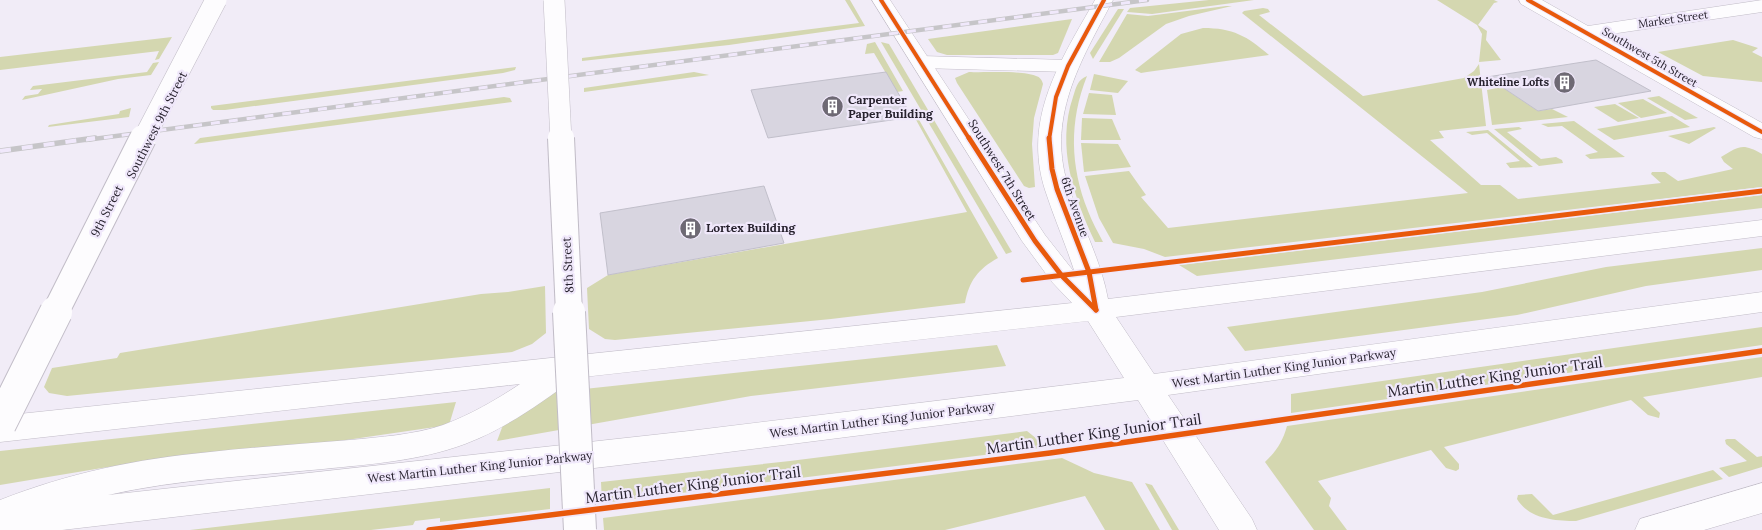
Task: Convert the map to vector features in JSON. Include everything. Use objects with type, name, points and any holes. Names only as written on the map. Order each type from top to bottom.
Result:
[{"type":"main road","name":"9th Street","points":[[0,424],[166,93],[216,0]]},
{"type":"main road","name":"Southwest 9th Street","points":[[0,404],[40,358],[221,0]]},
{"type":"main road","name":"8th Street","points":[[554,0],[580,530]]},
{"type":"main road","name":"Southwest 7th Street","points":[[881,0],[1035,241],[1062,276],[1096,310],[1238,530]]},
{"type":"main road","name":"6th Avenue","points":[[1096,310],[1089,272],[1064,210],[1052,169],[1049,136],[1056,97],[1068,66],[1104,0]]},
{"type":"main road","name":"Southwest 5th Street","points":[[1528,0],[1762,132]]},
{"type":"main road","name":"Market Street","points":[[1584,32],[1762,6]]},
{"type":"main road","points":[[921,62],[1068,66]]},
{"type":"main road","points":[[0,429],[1096,310],[1762,228]]},
{"type":"main road","name":"West Martin Luther King Junior Parkway","points":[[0,522],[699,442],[1146,387],[1762,302]]},
{"type":"main road","points":[[0,517],[58,493],[143,475],[349,453],[412,444],[451,435],[481,423],[508,408],[566,369]]},
{"type":"main road","points":[[1653,530],[1762,498]]},
{"type":"green space","points":[[845,0],[850,0],[865,26],[729,45],[582,61],[582,58],[859,23]]},
{"type":"green space","points":[[1209,0],[1254,0],[1152,14],[1127,12],[1130,8]]},
{"type":"green space","points":[[1437,0],[1494,0],[1498,2],[1494,3],[1478,25],[1487,31],[1486,40],[1501,60],[1479,62],[1482,34],[1477,25]]},
{"type":"green space","points":[[1232,6],[1189,16],[1166,24],[1119,58],[1110,62],[1099,62],[1127,14],[1148,16]]},
{"type":"green space","points":[[1263,8],[1268,9],[1270,12],[1259,15],[1363,96],[1464,78],[1474,71],[1479,64],[1486,126],[1439,131],[1444,138],[1430,140],[1481,185],[1500,185],[1518,199],[1661,183],[1651,174],[1652,172],[1665,172],[1678,181],[1733,169],[1721,157],[1741,147],[1750,148],[1762,154],[1762,187],[1165,257],[1144,249],[1113,243],[1099,218],[1085,176],[1129,171],[1146,195],[1141,197],[1168,228],[1468,193],[1242,13]]},
{"type":"green space","points":[[1118,9],[1124,9],[1093,59],[1090,53]]},
{"type":"green space","points":[[1072,19],[1058,53],[1053,55],[947,55],[937,52],[928,39]]},
{"type":"green space","points":[[1203,28],[1214,28],[1239,34],[1269,55],[1141,73],[1135,70],[1181,34]]},
{"type":"green space","points":[[172,37],[159,59],[155,60],[159,51],[0,70],[0,57]]},
{"type":"green space","points":[[1733,40],[1758,48],[1752,52],[1762,57],[1762,82],[1703,76],[1658,52]]},
{"type":"green space","points":[[875,42],[903,91],[897,92],[874,53],[865,54],[867,44]]},
{"type":"green space","points":[[881,42],[889,44],[1012,252],[1006,254]]},
{"type":"green space","points":[[159,62],[151,75],[118,79],[22,100],[25,96],[38,94],[42,89],[30,90],[33,86],[147,72],[153,63]]},
{"type":"green space","points":[[516,67],[515,70],[503,73],[225,110],[213,110],[211,108],[211,106]]},
{"type":"green space","points":[[694,72],[709,75],[584,92],[584,88]]},
{"type":"green space","points":[[969,72],[1022,73],[1040,78],[1043,84],[1034,118],[1032,144],[1035,187],[1029,188],[1024,186],[957,83],[955,78]]},
{"type":"green space","points":[[1094,74],[1128,81],[1118,93],[1090,90]]},
{"type":"green space","points":[[1087,76],[1077,110],[1074,144],[1075,160],[1082,194],[1091,219],[1103,242],[1095,242],[1087,225],[1074,190],[1067,153],[1066,134],[1068,116],[1076,87]]},
{"type":"green space","points":[[1502,87],[1538,111],[1552,109],[1568,117],[1492,125],[1487,90]]},
{"type":"green space","points":[[1089,93],[1112,95],[1116,115],[1083,114]]},
{"type":"green space","points":[[1659,96],[1698,118],[1685,120],[1647,98]]},
{"type":"green space","points":[[504,97],[510,98],[512,102],[194,144],[200,138]]},
{"type":"green space","points":[[1643,99],[1667,113],[1641,118],[1618,103]]},
{"type":"green space","points":[[1615,104],[1639,118],[1618,122],[1594,107]]},
{"type":"green space","points":[[131,108],[129,117],[48,127],[49,125],[119,114],[120,111]]},
{"type":"green space","points":[[1672,116],[1690,127],[1614,140],[1597,129]]},
{"type":"green space","points":[[915,118],[918,118],[998,258],[976,276],[969,288],[965,303],[831,319],[615,340],[605,339],[589,329],[587,288],[608,275],[967,212]]},
{"type":"green space","points":[[1082,118],[1112,119],[1121,140],[1081,140]]},
{"type":"green space","points":[[1574,121],[1625,157],[1590,159],[1585,155],[1598,152],[1562,126],[1548,127],[1541,124]]},
{"type":"green space","points":[[1519,127],[1522,129],[1507,132],[1541,159],[1556,157],[1562,160],[1563,163],[1539,166],[1494,129]]},
{"type":"green space","points":[[1716,128],[1689,144],[1668,136]]},
{"type":"green space","points":[[1488,130],[1533,167],[1510,168],[1506,163],[1520,161],[1487,133],[1472,135],[1466,132]]},
{"type":"green space","points":[[1081,143],[1118,144],[1131,167],[1084,172]]},
{"type":"green space","points":[[1762,195],[1762,208],[1197,276],[1179,265]]},
{"type":"green space","points":[[1762,248],[1762,270],[1646,286],[1517,315],[1245,351],[1227,327],[1482,292],[1606,267]]},
{"type":"green space","points":[[545,286],[546,333],[532,344],[512,352],[67,396],[49,393],[44,387],[52,368],[117,358],[120,353],[481,294]]},
{"type":"green space","points":[[1762,327],[1762,345],[1291,413],[1291,394]]},
{"type":"green space","points":[[997,345],[1006,366],[751,396],[497,441],[503,425],[547,393]]},
{"type":"green space","points":[[1762,357],[1762,377],[1643,397],[1660,413],[1659,418],[1648,415],[1631,400],[1444,447],[1459,464],[1459,469],[1456,471],[1446,468],[1431,450],[1318,481],[1331,498],[1329,506],[1347,530],[1314,530],[1265,462],[1279,446],[1287,426]]},
{"type":"green space","points":[[456,402],[449,425],[312,445],[108,467],[0,485],[0,451]]},
{"type":"green space","points":[[1027,431],[1047,447],[602,503],[601,482],[790,461]]},
{"type":"green space","points":[[1735,439],[1757,457],[1762,456],[1762,467],[1729,477],[1719,468],[1747,461],[1726,444],[1725,440]]},
{"type":"green space","points":[[1062,458],[1094,473],[1132,482],[1160,530],[1105,530],[1085,496],[945,530],[604,530],[603,518]]},
{"type":"green space","points":[[1713,470],[1723,479],[1576,521],[1543,518],[1528,511],[1517,499],[1518,495],[1532,494],[1553,515]]},
{"type":"green space","points":[[1145,483],[1152,485],[1179,530],[1172,530]]},
{"type":"green space","points":[[550,488],[550,509],[440,522],[440,518],[415,521],[413,525],[371,530],[190,530]]},
{"type":"building","name":"Whiteline Lofts","points":[[1596,60],[1651,91],[1538,111],[1487,77]]},
{"type":"building","name":"Carpenter Paper Building","points":[[886,72],[912,117],[768,138],[751,90]]},
{"type":"building","name":"Lortex Building","points":[[764,186],[784,243],[608,275],[600,213]]},
{"type":"railway","points":[[86,140],[1147,0]]},
{"type":"railway","points":[[0,151],[95,138]]},
{"type":"cycle path","points":[[881,0],[1035,241],[1062,276],[1096,310]]},
{"type":"cycle path","points":[[1096,310],[1089,272],[1057,189],[1052,169],[1049,136],[1056,97],[1068,66],[1104,0]]},
{"type":"cycle path","points":[[1528,0],[1762,132]]},
{"type":"cycle path","points":[[1023,280],[1762,191]]},
{"type":"cycle path","name":"Martin Luther King Junior Trail","points":[[429,530],[1050,453],[1762,351]]},
{"type":"place","name":"Whiteline Lofts","points":[[1565,82]]},
{"type":"place","name":"Carpenter Paper Building","points":[[832,107]]},
{"type":"place","name":"Lortex Building","points":[[690,228]]}]
